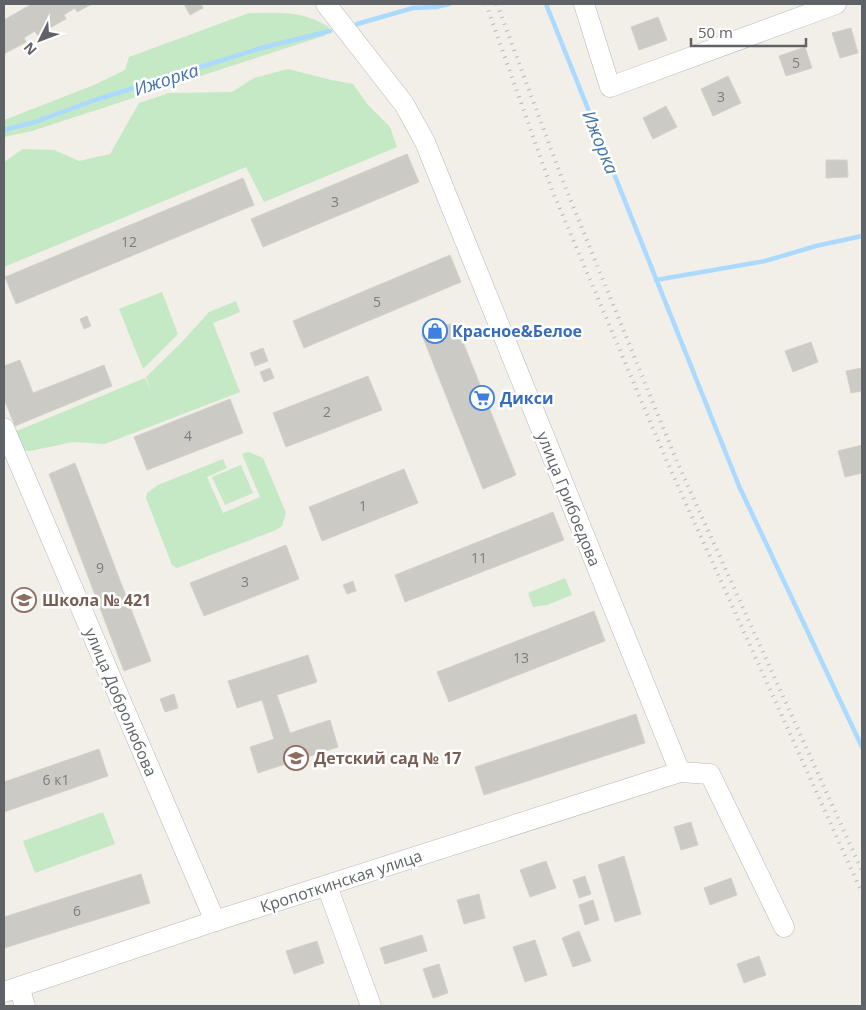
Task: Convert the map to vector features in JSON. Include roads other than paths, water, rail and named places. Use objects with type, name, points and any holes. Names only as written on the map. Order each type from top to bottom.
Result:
[{"type":"street","name":"улица Грибоедова","points":[[326,4],[404,104],[425,142],[680,772]]},
{"type":"street","points":[[584,4],[610,87],[836,4]]},
{"type":"street","name":"улица Добролюбова","points":[[4,428],[215,921]]},
{"type":"street","name":"Кропоткинская улица","points":[[11,990],[215,921],[680,772]]},
{"type":"street","points":[[680,772],[710,774],[784,927]]},
{"type":"street","points":[[328,886],[372,1006]]},
{"type":"street","points":[[11,990],[26,1006]]},
{"type":"waterway","name":"Ижорка","points":[[357,24],[413,8],[436,7],[449,4]]},
{"type":"waterway","points":[[546,4],[739,486],[862,747]]},
{"type":"waterway","name":"Ижорка","points":[[4,130],[35,122],[92,101],[261,48],[330,31]]},
{"type":"waterway","points":[[656,280],[765,261],[816,246],[862,236]]},
{"type":"railway","points":[[486,4],[552,190],[669,466],[862,893]]},
{"type":"railway","points":[[497,4],[564,184],[678,464],[862,871]]},
{"type":"place","name":"Красное&Белое","points":[[435,331]]},
{"type":"place","name":"Дикси","points":[[482,398]]},
{"type":"place","name":"Школа № 421","points":[[24,600]]},
{"type":"place","name":"Детский сад № 17","points":[[296,758]]}]
